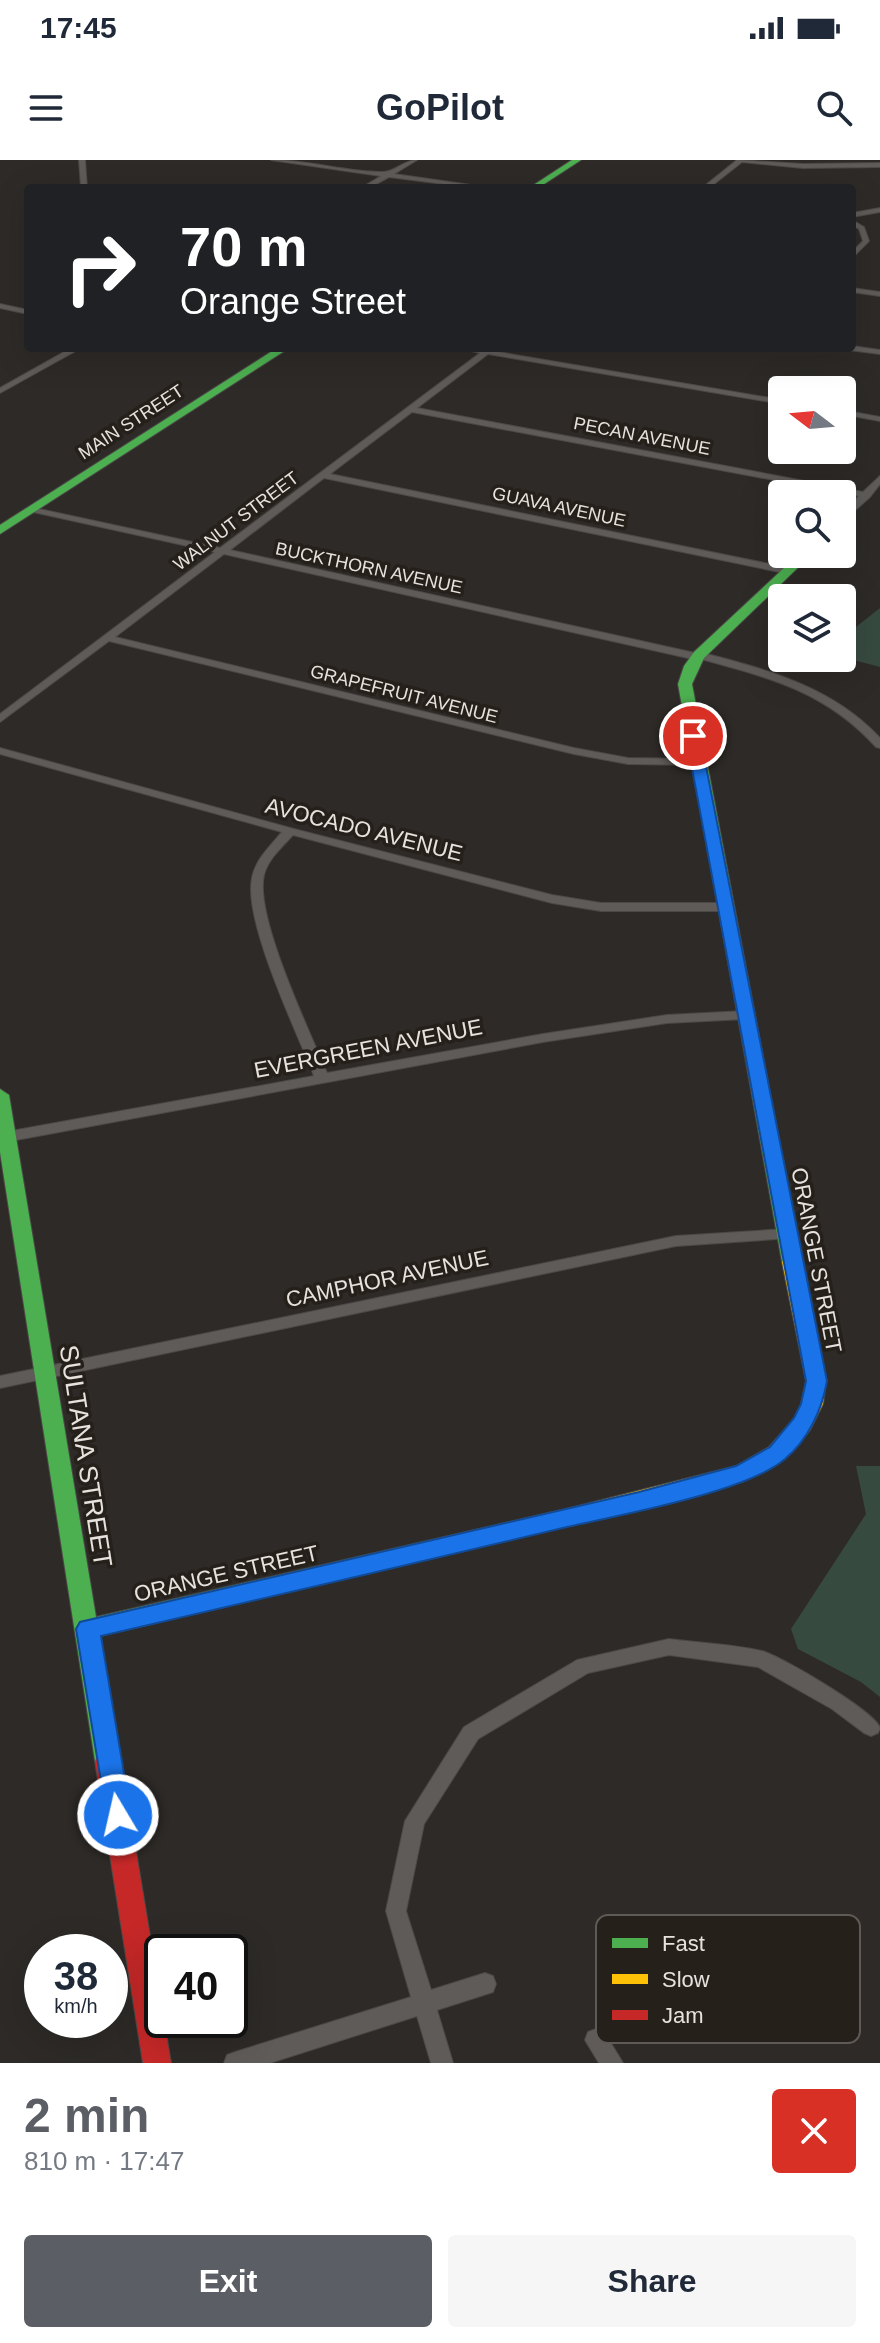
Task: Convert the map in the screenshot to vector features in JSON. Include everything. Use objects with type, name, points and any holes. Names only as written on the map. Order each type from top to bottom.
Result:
[{"type":"street","points":[[82,160],[84,184]]},
{"type":"street","points":[[274,160],[460,184]]},
{"type":"street","points":[[371,184],[414,160]]},
{"type":"street","points":[[539,184],[577,160]]},
{"type":"street","points":[[710,184],[741,160],[803,166],[880,165]]},
{"type":"street","points":[[856,214],[880,210]]},
{"type":"street","points":[[856,224],[862,228],[866,241],[856,252]]},
{"type":"street","points":[[856,291],[880,294]]},
{"type":"street","points":[[0,306],[24,311]]},
{"type":"street","points":[[856,349],[880,352]]},
{"type":"street","points":[[0,391],[70,352]]},
{"type":"street","name":"MAIN STREET","points":[[0,530],[278,352]]},
{"type":"street","name":"WALNUT STREET","points":[[0,719],[485,352]]},
{"type":"street","points":[[499,352],[768,400]]},
{"type":"street","name":"PECAN AVENUE","points":[[411,409],[867,495]]},
{"type":"street","points":[[856,415],[880,419]]},
{"type":"street","name":"GUAVA AVENUE","points":[[322,475],[789,571]]},
{"type":"street","points":[[856,506],[880,479]]},
{"type":"street","name":"BUCKTHORN AVENUE","points":[[33,509],[698,656],[771,675],[820,695],[865,728],[880,745]]},
{"type":"street","points":[[698,656],[792,568]]},
{"type":"street","name":"GRAPEFRUIT AVENUE","points":[[107,638],[574,751],[628,761],[697,762]]},
{"type":"street","name":"ORANGE STREET","points":[[88,1629],[639,1501],[742,1473],[777,1453],[802,1424],[812,1404],[816,1381],[697,762],[685,684],[698,656]]},
{"type":"street","name":"AVOCADO AVENUE","points":[[0,751],[552,899],[589,905],[725,907]]},
{"type":"street","points":[[290,831],[266,859],[256,881],[265,929],[322,1079]]},
{"type":"street","name":"EVERGREEN AVENUE","points":[[4,1138],[571,1034],[667,1019],[745,1015]]},
{"type":"street","name":"SULTANA STREET","points":[[0,1095],[4,1138],[46,1373],[157,2063]]},
{"type":"street","name":"CAMPHOR AVENUE","points":[[0,1382],[676,1241],[786,1234]]},
{"type":"street","points":[[442,2063],[396,1911],[415,1821],[471,1733],[584,1666],[669,1647],[761,1659],[839,1703],[871,1727]]},
{"type":"street","points":[[235,2063],[485,1984]]},
{"type":"street","points":[[598,2043],[612,2063]]},
{"type":"green space","points":[[880,608],[880,667],[856,661],[856,627]]},
{"type":"green space","points":[[856,1466],[880,1466],[880,1697],[861,1682],[798,1649],[791,1629],[866,1514]]},
{"type":"traffic: fast","points":[[539,184],[577,160]]},
{"type":"traffic: fast","points":[[0,530],[278,352]]},
{"type":"traffic: fast","points":[[791,568],[699,655],[691,666],[685,684],[792,1262]]},
{"type":"traffic: fast","points":[[0,1095],[108,1761]]},
{"type":"traffic: fast","points":[[88,1629],[570,1517]]},
{"type":"traffic: slow","points":[[570,1517],[742,1473],[777,1453],[802,1424],[812,1404],[816,1381],[792,1262]]},
{"type":"traffic: jam","points":[[108,1761],[157,2063]]},
{"type":"route","points":[[118,1815],[88,1629],[639,1501],[742,1473],[777,1453],[802,1424],[812,1404],[816,1381],[693,736]]}]
